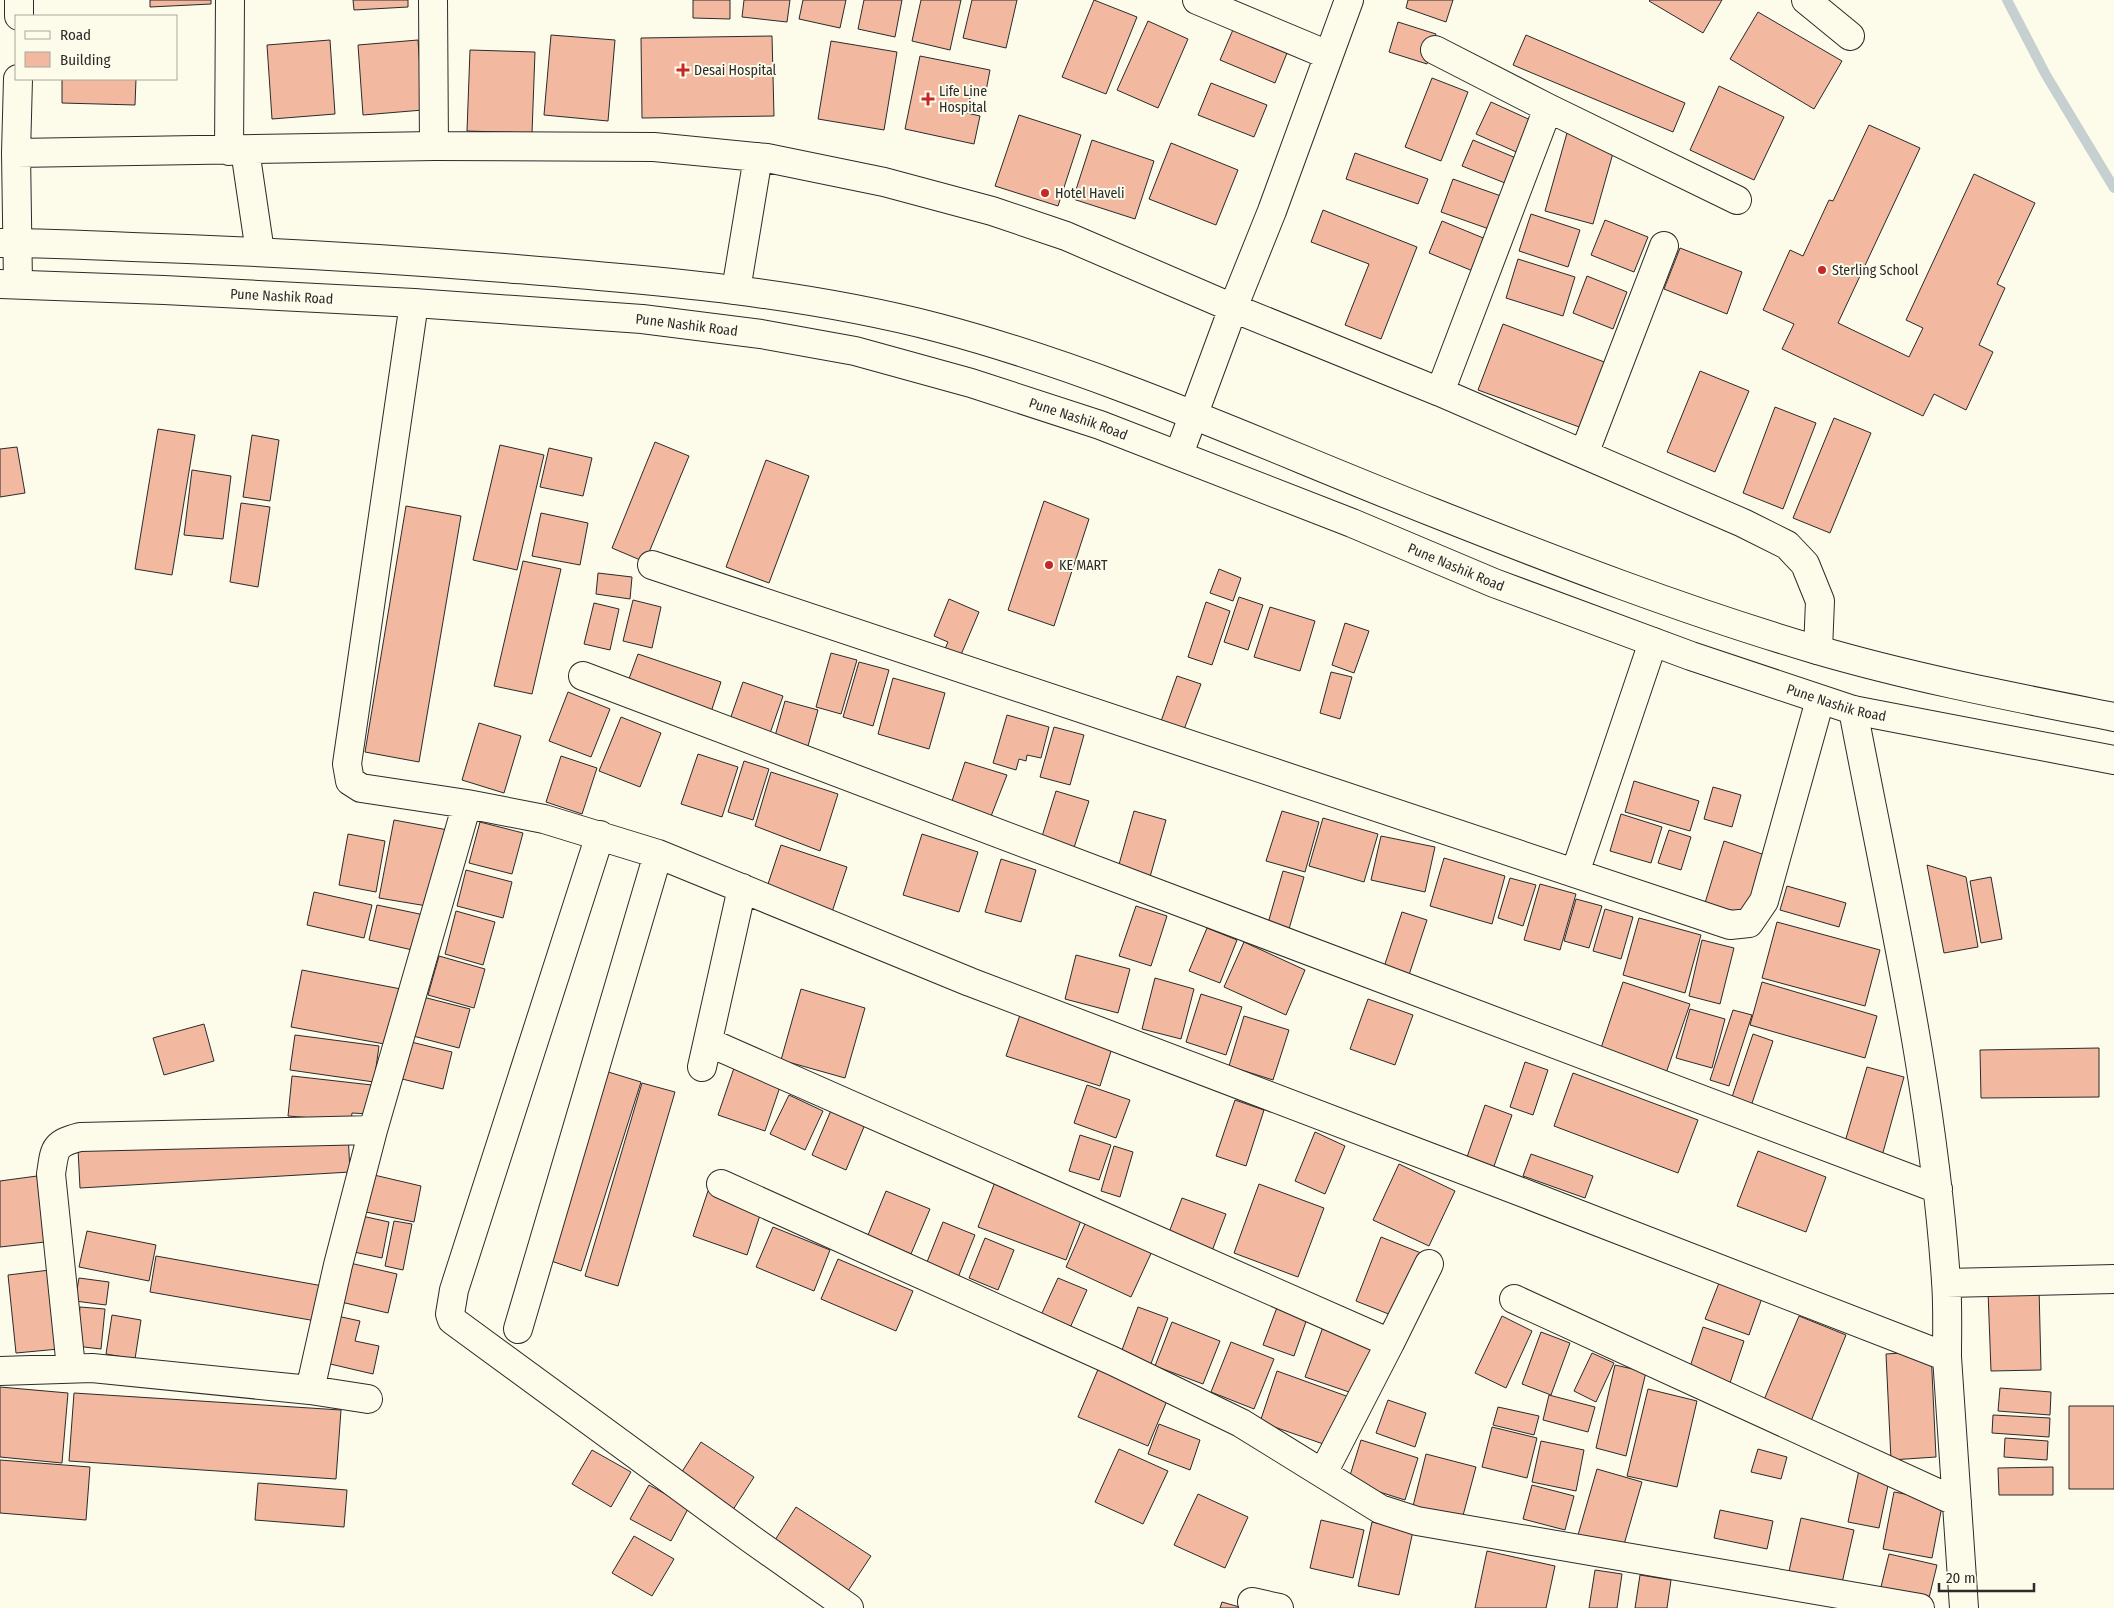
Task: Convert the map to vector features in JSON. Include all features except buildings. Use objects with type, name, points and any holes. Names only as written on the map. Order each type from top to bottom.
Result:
[{"type":"main road","points":[[19,0],[19,15]]},
{"type":"main road","points":[[230,0],[237,151],[260,252]]},
{"type":"main road","points":[[433,0],[434,146]]},
{"type":"main road","points":[[1197,0],[1328,55]]},
{"type":"main road","points":[[1178,454],[1272,211],[1349,0]]},
{"type":"main road","points":[[1806,0],[1850,36]]},
{"type":"main road","points":[[1435,50],[1548,108],[1737,200]]},
{"type":"main road","points":[[9,284],[8,243],[16,153],[18,80]]},
{"type":"main road","points":[[1440,392],[1548,108]]},
{"type":"main road","points":[[16,153],[237,151],[434,146],[654,148],[758,157],[884,182],[992,211],[1066,236],[1233,308],[1440,392],[1743,523],[1787,545],[1805,564],[1820,601],[1818,650]]},
{"type":"main road","points":[[736,290],[758,157]]},
{"type":"main road","points":[[8,243],[260,252],[437,263],[678,283],[806,300],[936,327],[1017,351],[1195,414],[1431,512],[1703,615],[1818,650],[1944,684],[2114,717]]},
{"type":"main road","points":[[1584,454],[1664,246]]},
{"type":"main road","name":"Pune Nashik Road","points":[[9,284],[414,303],[642,319],[761,334],[856,351],[971,383],[1100,425],[1178,454],[1494,583],[1653,642],[1820,700],[1853,710],[2114,760]]},
{"type":"main road","points":[[414,303],[347,764],[350,781],[361,788],[467,804],[544,819],[658,854],[998,992],[1947,1357]]},
{"type":"main road","points":[[652,565],[1730,925],[1749,923],[1764,901],[1820,700]]},
{"type":"main road","points":[[1575,873],[1653,642]]},
{"type":"main road","points":[[583,676],[1938,1189]]},
{"type":"main road","points":[[1853,710],[1923,1073],[1938,1189],[1946,1283],[1947,1357],[1964,1608]]},
{"type":"main road","points":[[310,1390],[338,1265],[372,1130],[467,804]]},
{"type":"main road","points":[[600,835],[454,1290],[450,1314],[452,1320],[750,1539],[849,1608]]},
{"type":"main road","points":[[518,1329],[658,854]]},
{"type":"main road","points":[[742,888],[705,1054],[1390,1343]]},
{"type":"main road","points":[[71,1368],[51,1174],[54,1153],[62,1142],[80,1137],[372,1130]]},
{"type":"main road","points":[[721,1184],[1113,1361],[1241,1423],[1380,1509],[1417,1521],[1920,1608]]},
{"type":"main road","points":[[1323,1473],[1429,1264]]},
{"type":"main road","points":[[1946,1283],[2114,1279]]},
{"type":"main road","points":[[1514,1299],[1957,1502]]},
{"type":"main road","points":[[0,1371],[71,1368],[310,1390],[368,1399]]},
{"type":"main road","points":[[1252,1602],[1279,1608]]},
{"type":"waterway","points":[[2007,0],[2046,75],[2114,188]]},
{"type":"place","name":"Desai Hospital","points":[[683,70]]},
{"type":"place","name":"Life Line Hospital","points":[[928,99]]},
{"type":"place","name":"Hotel Haveli","points":[[1045,193]]},
{"type":"place","name":"Sterling School","points":[[1822,270]]},
{"type":"place","name":"KE MART","points":[[1049,565]]}]
